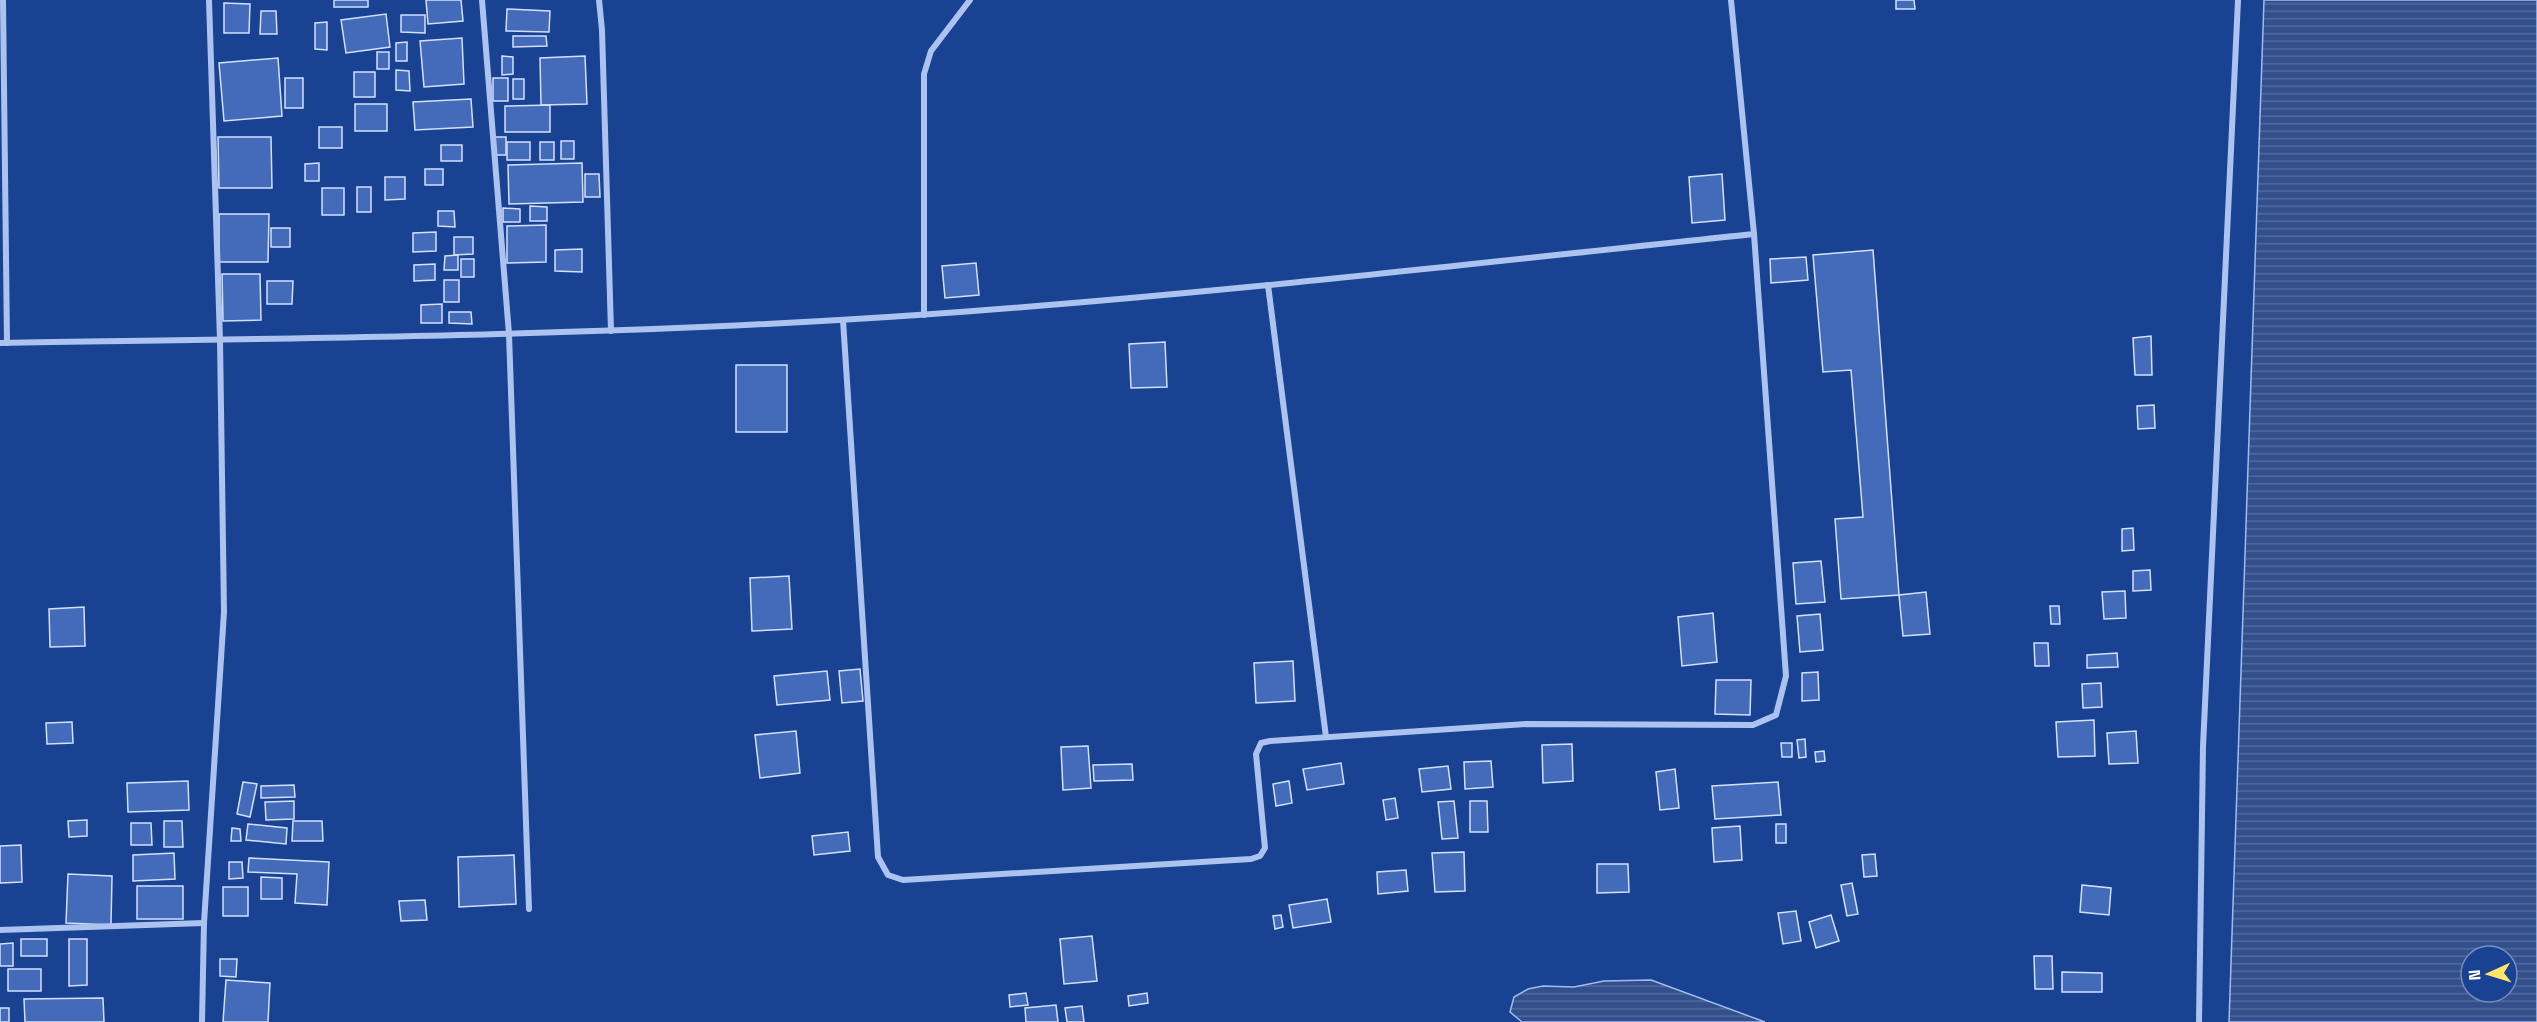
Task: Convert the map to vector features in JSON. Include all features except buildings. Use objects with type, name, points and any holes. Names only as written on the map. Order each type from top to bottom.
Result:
[{"type":"street","points":[[3,0],[3,343],[611,331],[924,315],[1268,285],[1754,234]]},
{"type":"street","points":[[202,1022],[204,923],[224,612],[220,340],[209,0]]},
{"type":"street","points":[[482,0],[509,334],[529,909]]},
{"type":"street","points":[[599,0],[602,30],[611,331]]},
{"type":"street","points":[[924,315],[924,74],[931,51],[970,0]]},
{"type":"street","points":[[843,320],[879,857],[888,875],[903,880],[1251,859],[1260,856],[1265,848],[1256,754],[1261,744],[1270,741],[1526,724],[1753,725],[1776,715],[1786,676],[1754,234],[1731,0]]},
{"type":"street","points":[[2199,1022],[2202,747],[2238,0]]},
{"type":"street","points":[[1268,285],[1326,737]]},
{"type":"street","points":[[0,930],[204,923]]},
{"type":"water","points":[[2264,0],[2537,0],[2537,1022],[2229,1022]]},
{"type":"water","points":[[1651,980],[1765,1022],[1522,1022],[1510,1012],[1514,997],[1528,989],[1543,986],[1574,987],[1604,981]]}]
